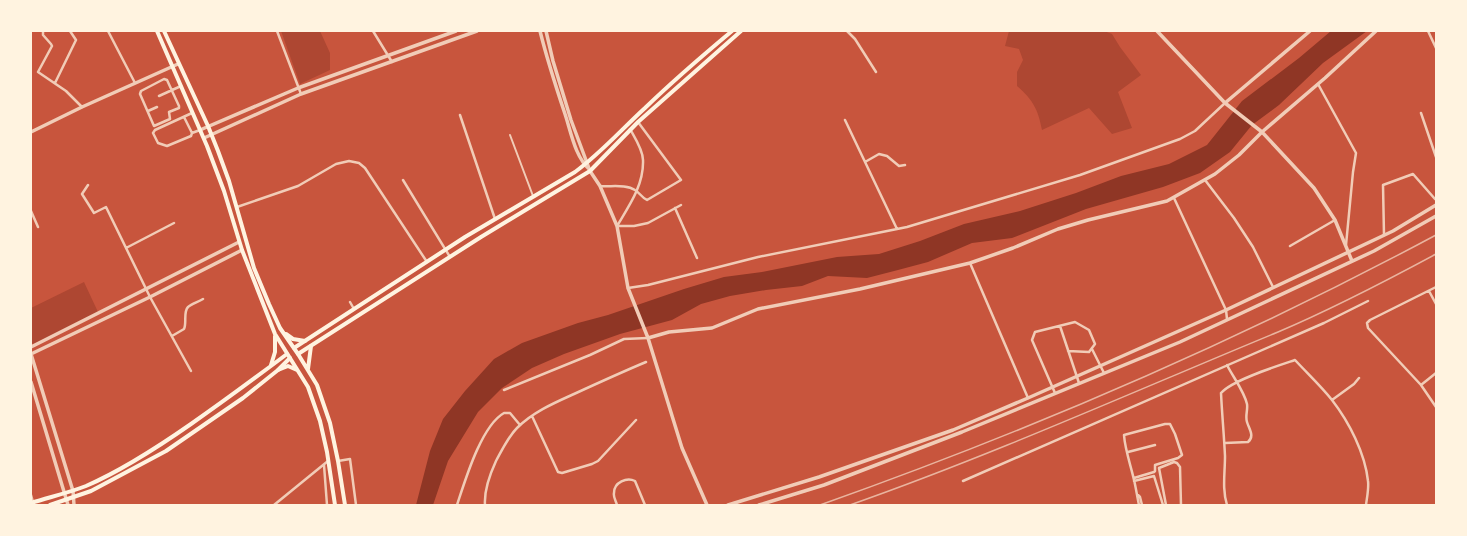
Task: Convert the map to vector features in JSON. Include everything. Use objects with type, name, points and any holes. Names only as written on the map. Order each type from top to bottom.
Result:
[{"type":"main road","points":[[157,31],[204,138],[224,191],[242,250],[275,334],[308,388],[320,421],[335,505]]},
{"type":"main road","points":[[164,31],[208,126],[229,181],[254,268],[280,328],[317,385],[330,423],[345,505]]},
{"type":"main road","points":[[32,503],[73,491],[106,476],[160,445],[242,388],[294,348],[495,219],[586,164],[645,107],[698,59],[732,31]]},
{"type":"main road","points":[[50,505],[91,491],[166,451],[243,398],[278,370],[290,358],[590,170],[630,129],[741,31]]},
{"type":"main road","points":[[280,328],[293,339],[305,341]]},
{"type":"main road","points":[[271,365],[275,352],[275,334]]},
{"type":"main road","points":[[308,371],[310,346]]},
{"type":"main road","points":[[278,370],[288,366],[298,372]]},
{"type":"street","points":[[43,31],[43,35],[52,46],[38,72],[66,91],[82,107]]},
{"type":"street","points":[[55,83],[76,40],[70,31]]},
{"type":"street","points":[[108,31],[135,84]]},
{"type":"street","points":[[277,31],[301,94]]},
{"type":"street","points":[[373,31],[392,62]]},
{"type":"street","points":[[193,113],[155,130],[153,132],[158,143],[167,146],[191,136],[192,133],[298,88],[456,31]]},
{"type":"street","points":[[204,138],[301,94],[477,31]]},
{"type":"street","points":[[540,31],[548,62],[576,148],[600,186],[617,226],[628,288],[648,338],[682,448],[707,505]]},
{"type":"street","points":[[546,31],[553,61],[586,164]]},
{"type":"street","points":[[846,31],[855,39],[876,72]]},
{"type":"street","points":[[1156,31],[1225,103],[1262,132],[1314,188],[1335,220],[1352,261]]},
{"type":"street","points":[[628,288],[648,286],[758,257],[897,229],[1080,175],[1180,139],[1196,130],[1225,103],[1310,31]]},
{"type":"street","points":[[504,390],[590,355],[624,339],[648,338],[669,332],[712,328],[758,309],[860,289],[970,263],[1013,248],[1058,229],[1088,220],[1167,201],[1215,174],[1239,155],[1262,132],[1318,84],[1376,31]]},
{"type":"street","points":[[1428,31],[1436,48]]},
{"type":"street","points":[[31,132],[82,107],[178,64]]},
{"type":"street","points":[[348,70],[350,77]]},
{"type":"street","points":[[164,79],[167,80],[172,90],[179,106],[169,112],[170,119],[154,126],[140,94],[141,91],[164,79]]},
{"type":"street","points":[[1318,84],[1356,153],[1346,247]]},
{"type":"street","points":[[159,96],[181,86]]},
{"type":"street","points":[[148,112],[157,107]]},
{"type":"street","points":[[1421,113],[1436,157]]},
{"type":"street","points":[[460,115],[495,219]]},
{"type":"street","points":[[184,117],[192,133]]},
{"type":"street","points":[[845,120],[897,229]]},
{"type":"street","points":[[600,186],[631,188],[637,191],[642,198],[647,200],[681,180],[638,122]]},
{"type":"street","points":[[617,226],[637,191],[644,159],[638,143],[630,129]]},
{"type":"street","points":[[510,135],[533,197]]},
{"type":"street","points":[[865,162],[879,154],[887,156],[899,166],[905,165]]},
{"type":"street","points":[[236,207],[298,186],[336,164],[349,161],[359,163],[365,168],[427,263]]},
{"type":"street","points":[[1384,235],[1383,185],[1414,174],[1435,199]]},
{"type":"street","points":[[402,180],[450,257]]},
{"type":"street","points":[[1205,180],[1234,218],[1253,247],[1273,287]]},
{"type":"street","points":[[88,185],[82,194],[94,213],[106,207],[150,297],[191,371]]},
{"type":"street","points":[[1174,198],[1226,310],[1227,319]]},
{"type":"street","points":[[617,226],[634,226],[648,223],[681,205]]},
{"type":"street","points":[[728,505],[819,477],[953,430],[1226,310],[1384,235],[1436,205]]},
{"type":"street","points":[[675,208],[697,258]]},
{"type":"street","points":[[31,211],[38,227]]},
{"type":"street","points":[[759,505],[824,485],[962,432],[1180,342],[1374,251],[1436,216]]},
{"type":"street","points":[[1290,246],[1335,220]]},
{"type":"street","points":[[126,248],[174,223]]},
{"type":"street","points":[[31,347],[240,242]]},
{"type":"street","points":[[74,505],[73,491],[31,354],[150,297],[242,250]]},
{"type":"street","points":[[970,263],[1028,398]]},
{"type":"street","points":[[1436,287],[1370,320],[1367,323],[1368,328],[1421,385],[1436,406]]},
{"type":"street","points":[[1429,291],[1436,304]]},
{"type":"street","points":[[172,336],[184,329],[187,308],[203,299]]},
{"type":"street","points":[[963,481],[1324,323],[1368,301]]},
{"type":"street","points":[[350,302],[354,309]]},
{"type":"street","points":[[1055,393],[1032,337],[1035,332],[1075,322],[1089,330],[1095,344],[1089,352],[1068,351]]},
{"type":"street","points":[[1060,326],[1079,383]]},
{"type":"street","points":[[1092,349],[1104,373]]},
{"type":"street","points":[[1227,505],[1224,494],[1225,443],[1221,393],[1237,382],[1295,360],[1332,400],[1358,446],[1368,482],[1366,505]]},
{"type":"street","points":[[485,505],[485,493],[492,469],[504,447],[520,425],[532,416],[560,401],[646,362]]},
{"type":"street","points":[[1225,443],[1248,442],[1252,435],[1246,420],[1247,404],[1227,365]]},
{"type":"street","points":[[1421,385],[1436,374]]},
{"type":"street","points":[[1332,400],[1359,378]]},
{"type":"street","points":[[31,382],[43,419],[63,494],[68,505]]},
{"type":"street","points":[[457,505],[471,462],[488,430],[504,413],[510,413],[520,425]]},
{"type":"street","points":[[43,419],[51,416]]},
{"type":"street","points":[[532,416],[558,472],[562,473],[598,461],[636,420]]},
{"type":"street","points":[[1134,479],[1155,471],[1155,465],[1178,458],[1182,455],[1170,424],[1125,434],[1124,437],[1139,505]]},
{"type":"street","points":[[1128,452],[1155,445]]},
{"type":"street","points":[[338,461],[350,459],[356,505]]},
{"type":"street","points":[[274,505],[328,461]]},
{"type":"street","points":[[1166,505],[1159,468],[1174,462],[1180,467],[1181,505]]},
{"type":"street","points":[[324,464],[327,505]]},
{"type":"street","points":[[1134,479],[1154,476],[1163,505]]},
{"type":"street","points":[[617,505],[614,494],[616,486],[622,481],[632,480],[635,481],[645,505]]},
{"type":"street","points":[[31,495],[32,503]]},
{"type":"street","points":[[1138,495],[1142,505]]},
{"type":"shaded area","points":[[281,31],[320,31],[330,53],[330,70],[300,84]]},
{"type":"shaded area","points":[[1009,31],[1104,31],[1112,34],[1141,75],[1118,92],[1132,128],[1112,134],[1089,108],[1042,130],[1039,116],[1034,105],[1017,86],[1017,72],[1023,60],[1019,49],[1005,46]]},
{"type":"shaded area","points":[[1331,31],[1367,31],[1323,63],[1279,105],[1252,125],[1230,152],[1200,173],[1163,187],[1086,209],[1012,238],[972,243],[928,262],[898,270],[867,278],[828,276],[802,286],[730,296],[701,304],[672,320],[620,334],[564,354],[532,368],[502,388],[478,412],[448,461],[433,505],[416,505],[430,451],[443,419],[465,391],[494,359],[522,343],[578,323],[608,315],[724,277],[762,272],[837,257],[879,254],[920,241],[964,224],[1020,211],[1076,193],[1121,176],[1169,164],[1207,145],[1242,101],[1299,58]]},
{"type":"shaded area","points":[[84,282],[98,312],[33,345],[31,340],[31,308]]},
{"type":"railway","points":[[820,505],[978,446],[1133,382],[1286,311],[1436,235]]},
{"type":"railway","points":[[850,505],[958,465],[1065,422],[1278,332],[1358,295],[1436,254]]}]
